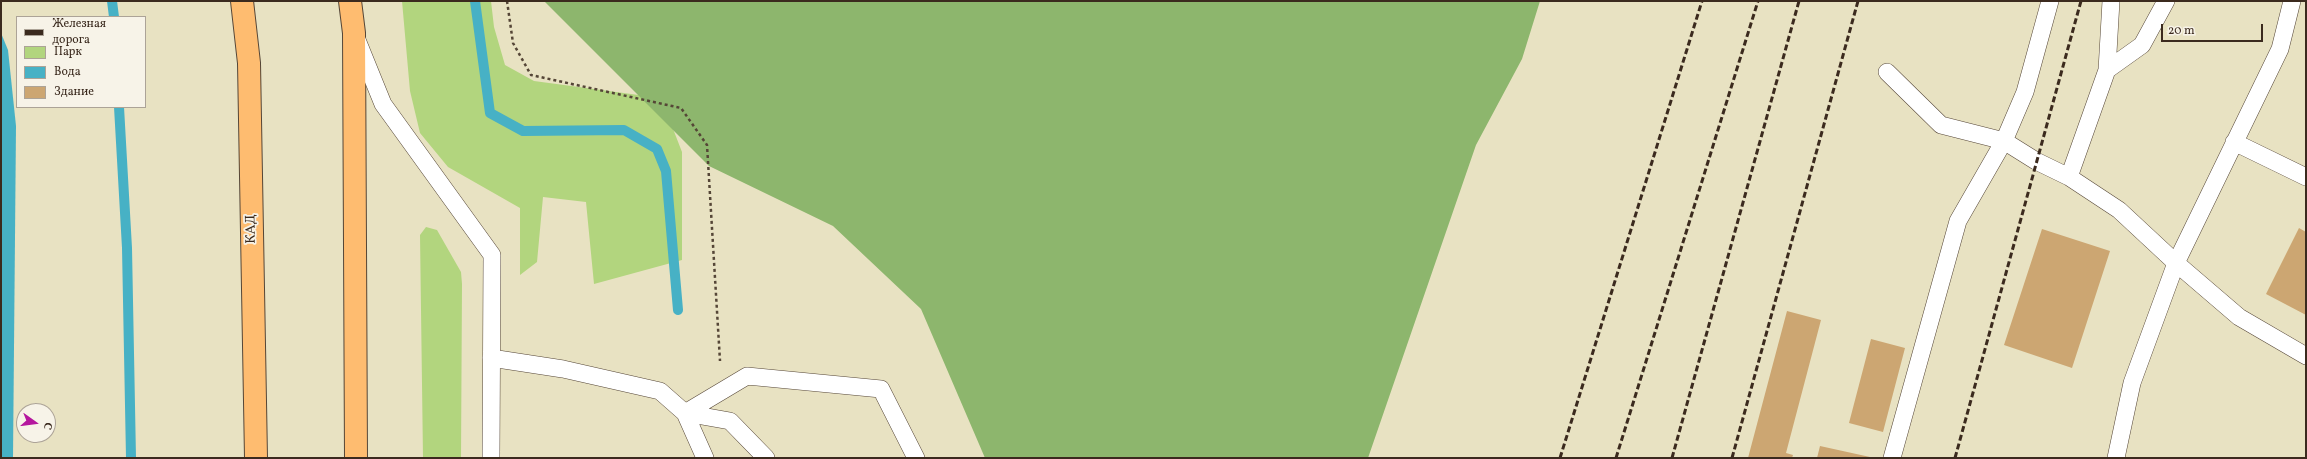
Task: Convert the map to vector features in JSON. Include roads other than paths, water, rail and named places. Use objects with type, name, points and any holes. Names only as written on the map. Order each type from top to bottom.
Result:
[{"type":"highway","name":"КАД","points":[[242,1],[249,62],[256,458]]},
{"type":"highway","points":[[350,1],[354,32],[356,458]]},
{"type":"lane","points":[[1892,458],[1958,221],[2004,141],[2025,92],[2050,1]]},
{"type":"lane","points":[[2069,177],[2107,70],[2111,1]]},
{"type":"lane","points":[[2107,70],[2142,45],[2166,1]]},
{"type":"lane","points":[[2116,458],[2132,383],[2176,263],[2280,49],[2292,1]]},
{"type":"lane","points":[[354,32],[383,104],[492,255],[491,458]]},
{"type":"lane","points":[[1887,72],[1941,125],[2004,141],[2036,161],[2069,177],[2119,210],[2176,263],[2239,317],[2306,356]]},
{"type":"lane","points":[[2234,142],[2306,177]]},
{"type":"lane","points":[[491,358],[563,369],[660,391],[685,413],[705,454],[705,458]]},
{"type":"lane","points":[[685,413],[747,376],[881,389],[916,458]]},
{"type":"lane","points":[[685,413],[730,421],[766,458]]},
{"type":"water","points":[[1,33],[8,50],[16,126],[13,458],[1,458]]},
{"type":"waterway","points":[[112,1],[114,16]]},
{"type":"waterway","points":[[475,1],[490,113],[523,131],[624,130],[657,149],[666,171],[678,310]]},
{"type":"waterway","points":[[119,108],[127,248],[131,458]]},
{"type":"railway","points":[[1560,458],[1702,1]]},
{"type":"railway","points":[[1616,458],[1758,1]]},
{"type":"railway","points":[[1672,458],[1799,1]]},
{"type":"railway","points":[[1732,458],[1858,1]]},
{"type":"railway","points":[[1955,458],[2081,1]]}]
